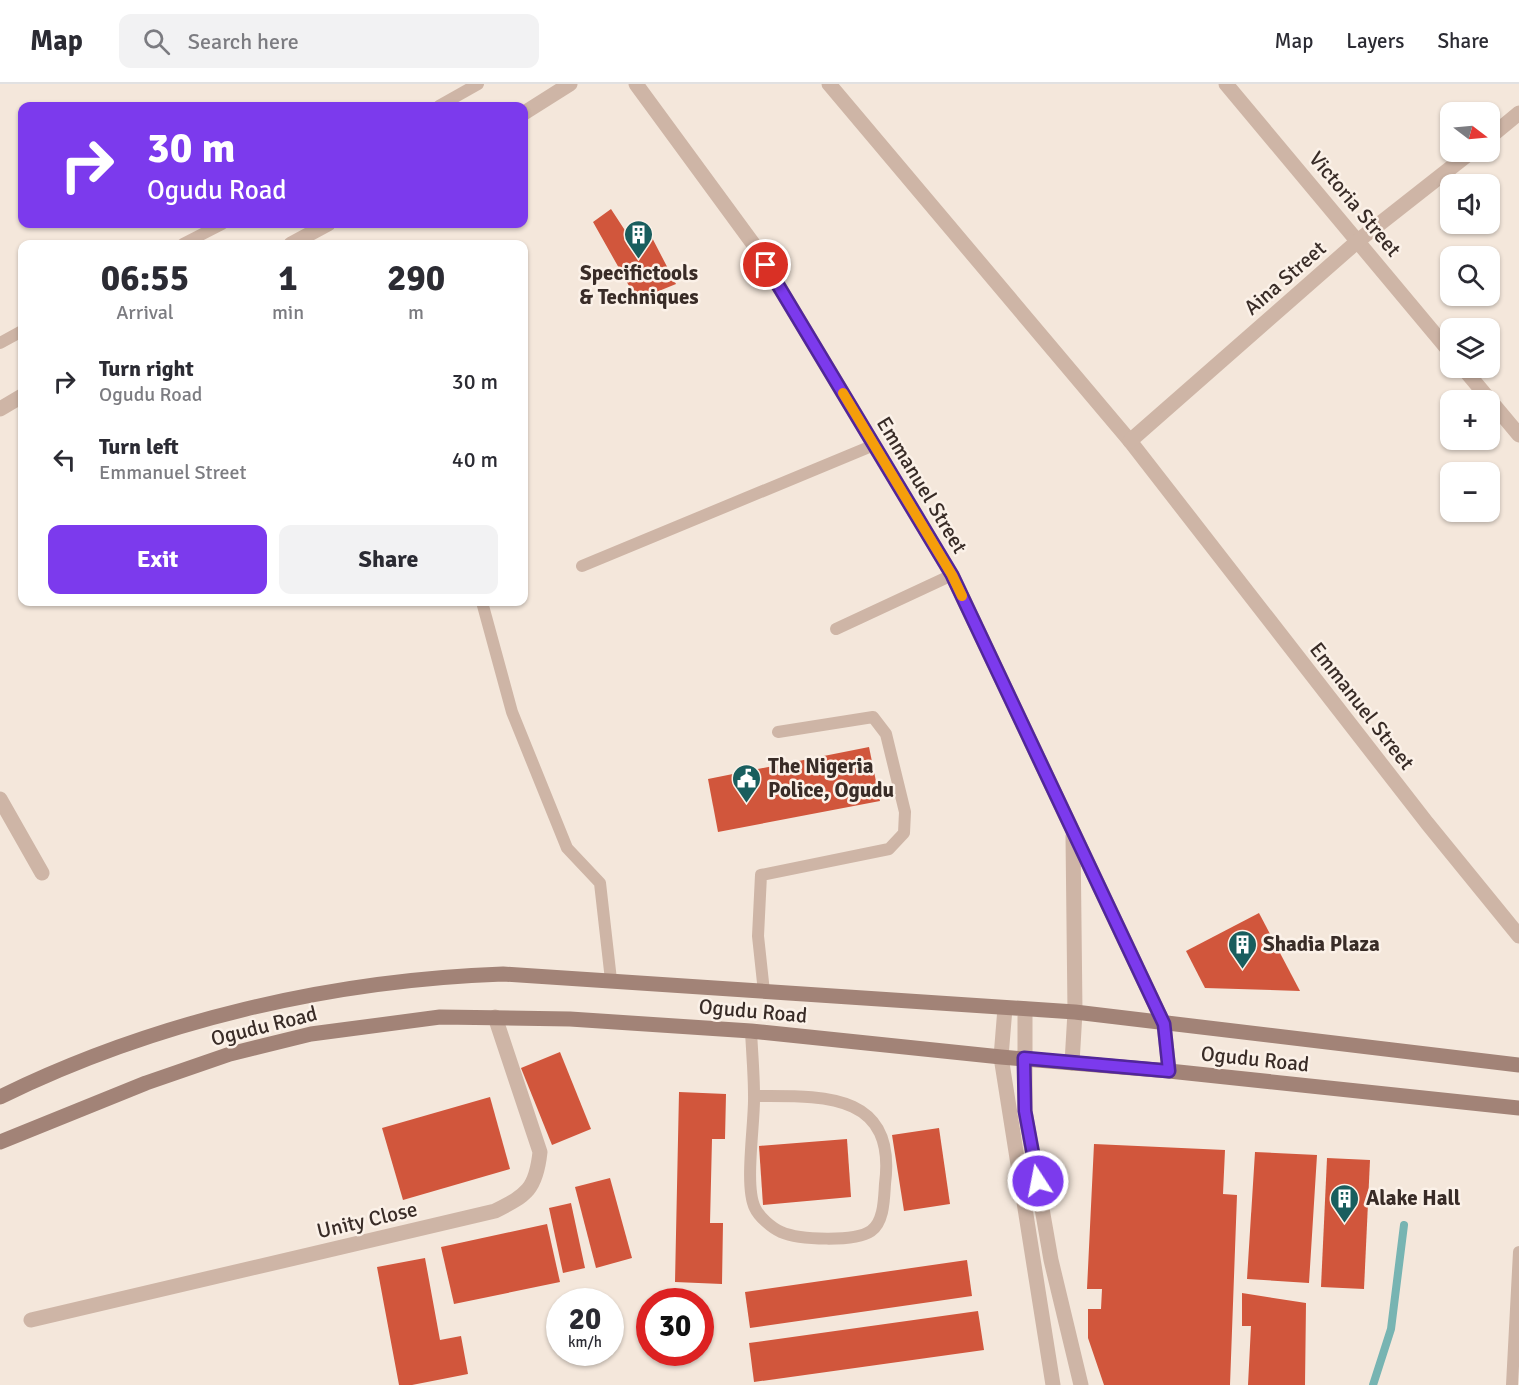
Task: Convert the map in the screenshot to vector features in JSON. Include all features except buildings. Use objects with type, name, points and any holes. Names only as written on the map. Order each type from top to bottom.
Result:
[{"type":"main road","name":"Ogudu Road","points":[[0,1097],[98,1053],[233,1012],[381,983],[444,976],[503,974],[1076,1012],[1519,1065]]},
{"type":"main road","name":"Ogudu Road","points":[[0,1142],[146,1083],[260,1047],[311,1034],[372,1024],[440,1017],[495,1017],[751,1031],[1001,1057],[1169,1071],[1519,1108]]},
{"type":"street","points":[[528,110],[570,84]]},
{"type":"street","name":"Emmanuel Street","points":[[636,84],[754,245],[952,575],[1164,1024],[1169,1071]]},
{"type":"street","name":"Emmanuel Street","points":[[829,84],[1130,441],[1419,813],[1519,936]]},
{"type":"street","name":"Victoria Street","points":[[1226,84],[1359,240],[1440,340]]},
{"type":"street","points":[[1500,129],[1519,113]]},
{"type":"street","name":"Aina Street","points":[[1130,441],[1359,240],[1458,162]]},
{"type":"street","points":[[298,240],[321,228]]},
{"type":"street","points":[[1471,378],[1519,435]]},
{"type":"street","points":[[0,409],[18,398]]},
{"type":"street","points":[[0,799],[42,873]]},
{"type":"street","points":[[1072,1063],[1076,1012],[1073,830]]},
{"type":"street","points":[[1005,1008],[1001,1057],[1053,1385]]},
{"type":"street","points":[[1025,1009],[1025,1111],[1051,1260],[1081,1385]]},
{"type":"street","name":"Unity Close","points":[[31,1320],[495,1211],[518,1200],[531,1189],[538,1172],[540,1152],[495,1017]]},
{"type":"lane","points":[[446,102],[478,84]]},
{"type":"lane","points":[[191,240],[214,228]]},
{"type":"lane","points":[[0,343],[18,333]]},
{"type":"lane","points":[[582,566],[874,445]]},
{"type":"lane","points":[[836,628],[952,575]]},
{"type":"lane","points":[[483,606],[512,712],[567,848],[600,883],[611,980]]},
{"type":"lane","points":[[764,992],[758,936],[761,875],[889,849],[903,832],[905,812],[886,734],[873,717],[778,732]]},
{"type":"lane","points":[[751,1031],[755,1096],[751,1187],[755,1209],[774,1228],[793,1235],[842,1238],[870,1232],[882,1210],[887,1165],[882,1135],[870,1119],[847,1103],[830,1099],[803,1096],[755,1096]]},
{"type":"lane","points":[[1512,1385],[1519,1252]]},
{"type":"waterway","points":[[1373,1385],[1391,1329],[1404,1225]]},
{"type":"slow traffic","points":[[843,393],[952,575],[962,596]]},
{"type":"place","name":"Specifictools & Techniques","points":[[639,260]]},
{"type":"place","name":"The Nigeria Police, Ogudu","points":[[747,804]]},
{"type":"place","name":"Shadia Plaza","points":[[1242,970]]},
{"type":"place","name":"Alake Hall","points":[[1345,1224]]},
{"type":"route","points":[[766,265],[952,575],[1164,1024],[1169,1071],[1024,1058],[1025,1111],[1038,1181]]}]
